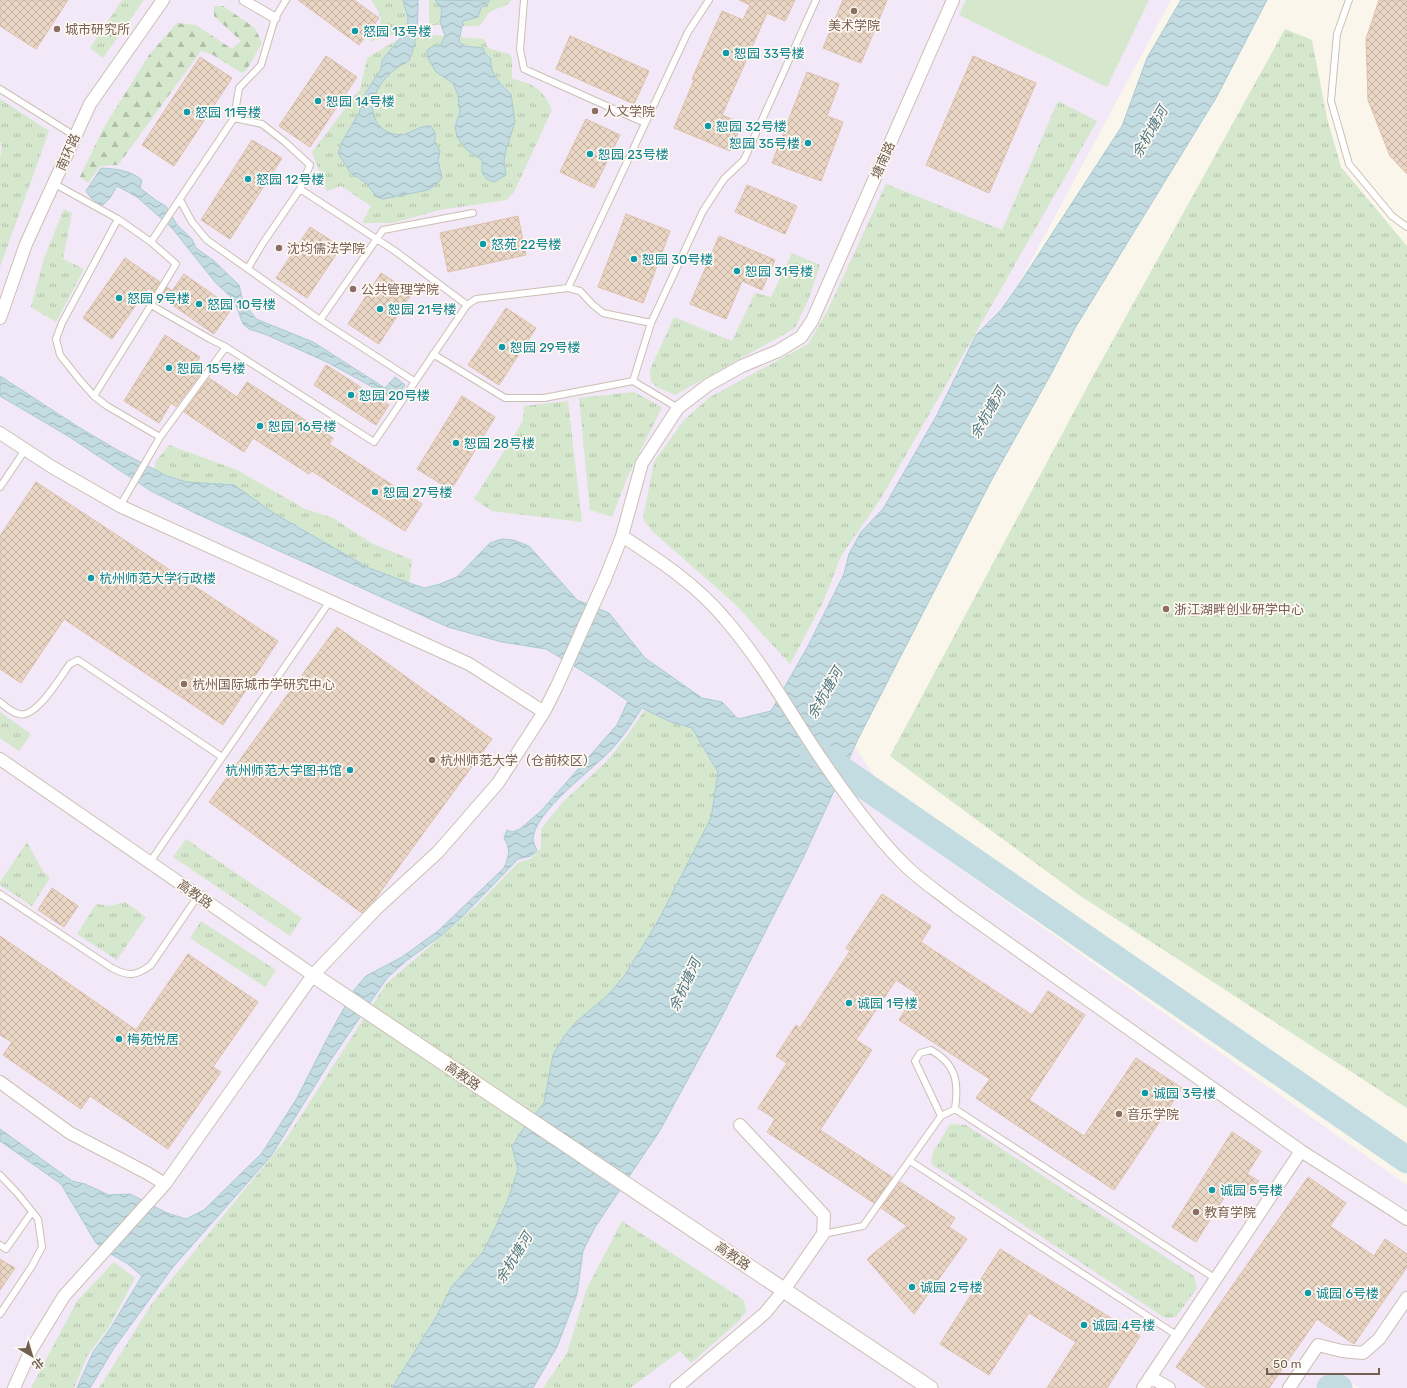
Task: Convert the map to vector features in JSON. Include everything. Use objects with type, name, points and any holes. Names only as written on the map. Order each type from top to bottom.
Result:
[{"type":"street","name":"南环路","points":[[0,318],[26,244],[90,104],[163,0]]},
{"type":"street","points":[[244,0],[275,18]]},
{"type":"street","name":"塘南路","points":[[14,1388],[31,1350],[64,1296],[162,1188],[313,975],[377,908],[438,852],[498,783],[544,712],[557,686],[605,579],[622,536],[642,463],[678,408],[708,385],[742,366],[778,351],[801,337],[812,321],[953,0]]},
{"type":"street","points":[[0,432],[52,468],[120,506],[469,664],[544,712]]},
{"type":"street","points":[[622,536],[662,561],[690,584],[725,618],[770,676],[824,763],[874,830],[909,869],[957,906],[1301,1151],[1407,1218]]},
{"type":"street","name":"高教路","points":[[0,759],[313,975],[930,1388]]},
{"type":"street","points":[[0,1082],[70,1133],[147,1173],[162,1188]]},
{"type":"street","points":[[676,1388],[765,1313],[784,1290],[823,1234],[824,1215],[740,1125]]},
{"type":"street","points":[[1143,1388],[1301,1151]]},
{"type":"street","points":[[1289,1388],[1318,1345],[1342,1352],[1363,1352],[1379,1339],[1407,1298]]},
{"type":"street","points":[[1150,1377],[1168,1388]]},
{"type":"lane","points":[[151,242],[174,211],[234,118],[240,88],[261,65],[275,18],[286,0]]},
{"type":"lane","points":[[524,0],[520,49],[524,68],[645,123]]},
{"type":"lane","points":[[568,288],[688,32],[709,0]]},
{"type":"lane","points":[[633,381],[651,323],[703,211],[724,179],[744,160],[816,0]]},
{"type":"lane","points":[[1349,0],[1337,34],[1331,101],[1349,164],[1392,216],[1407,227]]},
{"type":"lane","points":[[0,89],[75,136]]},
{"type":"lane","points":[[234,118],[262,124],[286,142],[310,165],[300,189],[262,243],[248,268]]},
{"type":"lane","points":[[53,183],[118,219],[151,242],[176,264],[94,396]]},
{"type":"lane","points":[[300,189],[395,251],[467,305]]},
{"type":"lane","points":[[180,200],[192,222],[207,240],[320,320],[414,381]]},
{"type":"lane","points":[[320,320],[383,230],[473,213]]},
{"type":"lane","points":[[118,219],[62,323],[56,339],[60,355],[94,396],[107,406],[160,437]]},
{"type":"lane","points":[[151,305],[226,347],[374,442],[467,305],[476,299],[568,288],[580,291],[603,313],[651,323]]},
{"type":"lane","points":[[120,506],[160,437],[226,347]]},
{"type":"lane","points":[[433,354],[505,398],[544,398],[633,381],[678,408]]},
{"type":"lane","points":[[0,487],[25,450]]},
{"type":"lane","points":[[150,862],[330,601]]},
{"type":"lane","points":[[0,702],[18,714],[26,715],[36,709],[70,664],[78,660],[222,757]]},
{"type":"lane","points":[[0,894],[112,968],[123,974],[132,975],[141,972],[150,965],[198,896]]},
{"type":"lane","points":[[941,1116],[915,1061],[920,1053],[930,1050],[936,1053],[941,1056],[954,1073],[958,1090],[955,1109]]},
{"type":"lane","points":[[823,1234],[863,1226],[941,1116],[955,1109]]},
{"type":"lane","points":[[955,1109],[1216,1279]]},
{"type":"lane","points":[[910,1161],[1178,1336]]},
{"type":"lane","points":[[0,1174],[38,1219],[42,1247],[32,1266],[0,1314]]},
{"type":"lane","points":[[0,1244],[6,1249],[32,1212]]},
{"type":"shaded area","name":"杭州师范大学（仓前校区）","points":[[0,0],[1171,0],[1024,274],[812,683],[915,837],[1407,1185],[1407,1388],[1360,1388],[1332,1372],[1320,1388],[0,1388]]},
{"type":"green space","points":[[122,0],[144,0],[103,58],[90,48]]},
{"type":"green space","points":[[371,0],[403,0],[408,18],[407,30],[370,42],[378,30],[381,21],[379,12]]},
{"type":"green space","points":[[429,0],[512,0],[505,6],[490,12],[479,26],[431,26],[429,24]]},
{"type":"green space","points":[[966,0],[1149,0],[1107,87],[959,15]]},
{"type":"green space","points":[[214,6],[223,6],[255,28],[262,43],[247,69],[242,73],[213,55],[201,51],[118,165],[100,166],[88,183],[80,177],[103,129],[149,55],[177,23],[196,25],[232,49],[241,41],[214,16]]},
{"type":"green space","name":"浙江湖畔创业研学中心","points":[[1285,29],[1312,40],[1327,118],[1341,167],[1407,246],[1407,1108],[1079,895],[890,756],[1092,378]]},
{"type":"green space","points":[[436,35],[484,39],[488,48],[509,54],[512,57],[512,79],[532,85],[536,88],[545,97],[552,110],[514,192],[506,200],[439,210],[393,223],[362,223],[371,206],[341,186],[327,191],[312,152],[360,89],[367,58],[397,40]]},
{"type":"green space","points":[[0,99],[49,131],[0,267],[0,159],[2,147],[0,141]]},
{"type":"green space","points":[[1058,101],[1097,121],[880,500],[841,556],[824,600],[790,664],[735,604],[652,531],[643,519],[654,462],[684,420],[710,397],[808,344],[828,310],[886,184],[1002,230]]},
{"type":"green space","points":[[64,209],[72,213],[63,259],[84,269],[56,322],[31,307],[44,258]]},
{"type":"green space","points":[[792,253],[820,265],[809,298],[795,328],[675,395],[657,387],[651,381],[650,370],[674,317],[732,341],[755,293],[771,297]]},
{"type":"green space","points":[[634,392],[662,407],[627,478],[612,517],[590,510],[579,398]]},
{"type":"green space","points":[[568,401],[582,522],[492,511],[474,499],[523,421],[524,406]]},
{"type":"green space","points":[[169,445],[237,470],[305,509],[333,518],[371,543],[412,560],[409,583],[369,568],[275,514],[234,485],[186,482],[167,476],[154,469],[156,461]]},
{"type":"green space","points":[[645,709],[671,722],[692,728],[718,772],[711,818],[658,921],[625,975],[608,995],[576,1022],[565,1035],[553,1055],[544,1103],[512,1147],[518,1169],[509,1197],[497,1224],[483,1252],[452,1286],[435,1319],[392,1388],[99,1388],[153,1302],[286,1139],[386,984],[476,906],[519,862],[530,859],[541,848],[541,829],[563,802],[607,761],[627,736]]},
{"type":"green space","points":[[0,712],[31,734],[19,751],[0,738]]},
{"type":"green space","points":[[186,839],[302,918],[290,936],[173,857]]},
{"type":"green space","points":[[27,842],[42,870],[50,878],[32,906],[0,885],[0,882]]},
{"type":"green space","points":[[125,902],[146,917],[117,960],[77,934],[96,904],[110,906]]},
{"type":"green space","points":[[201,921],[276,970],[265,987],[190,938]]},
{"type":"green space","points":[[950,1124],[966,1125],[1194,1276],[1197,1288],[1176,1317],[1165,1318],[931,1164],[933,1152]]},
{"type":"green space","points":[[622,1221],[744,1300],[746,1312],[738,1322],[691,1363],[680,1351],[630,1388],[543,1388],[567,1353],[587,1288]]},
{"type":"green space","points":[[114,1262],[135,1278],[109,1327],[87,1356],[74,1388],[31,1388],[77,1301]]},
{"type":"water","points":[[403,0],[418,0],[414,47],[408,61],[394,70],[382,82],[374,97],[373,113],[380,127],[389,133],[403,135],[422,127],[431,126],[435,133],[435,142],[440,151],[438,161],[442,177],[438,183],[428,190],[383,199],[377,197],[366,183],[350,172],[338,153],[343,140],[359,113],[365,94],[381,69],[382,60],[407,30],[408,18]]},
{"type":"water","points":[[435,0],[490,1],[481,8],[478,17],[463,21],[459,41],[464,46],[483,48],[485,53],[491,59],[492,69],[496,78],[511,94],[515,122],[504,161],[506,175],[494,182],[488,180],[482,173],[482,160],[467,150],[457,137],[455,126],[460,112],[458,95],[453,83],[436,72],[428,58],[427,50],[433,46],[440,46],[445,36],[440,22],[442,10]]},
{"type":"water","name":"余杭塘河","points":[[1181,0],[1267,0],[1216,98],[1075,328],[991,481],[859,737],[803,858],[718,1024],[659,1132],[595,1227],[583,1251],[577,1294],[557,1347],[533,1388],[392,1388],[435,1319],[452,1286],[483,1252],[497,1224],[509,1197],[518,1169],[512,1147],[523,1129],[544,1103],[553,1055],[565,1035],[576,1022],[608,995],[625,975],[658,921],[711,818],[718,772],[692,728],[671,722],[642,708],[611,750],[565,792],[543,817],[536,828],[533,839],[537,851],[531,856],[518,859],[465,914],[442,935],[406,961],[387,978],[332,1058],[271,1156],[173,1267],[114,1348],[90,1388],[77,1388],[93,1352],[110,1329],[142,1276],[128,1264],[96,1243],[61,1184],[0,1141],[0,1129],[72,1181],[85,1184],[109,1195],[130,1194],[167,1213],[186,1219],[204,1210],[262,1153],[297,1098],[354,990],[366,976],[402,957],[438,931],[504,868],[508,853],[508,846],[504,838],[507,830],[512,832],[520,829],[541,811],[617,725],[628,701],[546,649],[502,642],[448,627],[195,513],[151,491],[68,436],[0,396],[0,376],[80,428],[119,451],[167,476],[186,482],[234,485],[275,514],[369,568],[409,583],[425,588],[457,577],[490,543],[502,539],[513,540],[529,546],[577,600],[609,613],[645,658],[702,698],[722,702],[738,719],[771,711],[808,646],[844,574],[849,554],[861,532],[883,509],[937,415],[976,335],[1001,310],[1018,286],[1122,126],[1147,58]]},
{"type":"water","points":[[101,168],[128,172],[142,180],[140,188],[166,206],[177,225],[192,239],[196,248],[213,260],[239,285],[243,302],[256,319],[313,342],[385,388],[395,377],[405,385],[396,400],[329,363],[267,335],[249,329],[243,324],[234,300],[215,282],[172,228],[137,197],[117,186],[110,198],[103,205],[97,203],[91,198],[86,191]]},
{"type":"building","points":[[0,0],[68,0],[36,49],[0,26]]},
{"type":"building","name":"怒园 13号楼","points":[[298,0],[354,0],[379,18],[359,45]]},
{"type":"building","points":[[739,0],[795,0],[785,21],[767,13],[722,115],[742,123],[730,151],[674,128],[694,80],[692,79],[722,11],[743,20],[750,5]]},
{"type":"building","points":[[843,0],[887,0],[861,63],[823,48]]},
{"type":"building","points":[[1379,0],[1407,0],[1407,174],[1390,156],[1368,100],[1366,39]]},
{"type":"building","points":[[570,36],[649,71],[634,104],[556,69]]},
{"type":"building","name":"恕园 14号楼","points":[[326,56],[357,77],[310,147],[279,126]]},
{"type":"building","points":[[973,56],[1036,83],[989,193],[926,165]]},
{"type":"building","name":"怒园 11号楼","points":[[200,57],[232,78],[174,166],[142,145]]},
{"type":"building","name":"恕园 35号楼","points":[[807,72],[839,84],[827,116],[843,122],[821,181],[772,163]]},
{"type":"building","name":"恕园 23号楼","points":[[586,119],[620,135],[594,188],[560,172]]},
{"type":"building","name":"怒园 12号楼","points":[[252,140],[282,158],[230,239],[201,220]]},
{"type":"building","points":[[747,185],[797,206],[785,234],[735,212]]},
{"type":"building","name":"恕园 30号楼","points":[[626,214],[670,231],[643,303],[598,287]]},
{"type":"building","name":"怒苑 22号楼","points":[[518,216],[526,255],[448,272],[440,233]]},
{"type":"building","points":[[310,227],[341,247],[307,298],[276,278]]},
{"type":"building","name":"恕园 31号楼","points":[[719,236],[775,260],[762,290],[742,281],[726,319],[690,304]]},
{"type":"building","name":"怒园 9号楼","points":[[125,258],[160,282],[154,292],[148,288],[112,339],[83,318]]},
{"type":"building","name":"恕园 21号楼","points":[[381,273],[412,293],[379,344],[348,324]]},
{"type":"building","name":"怒园 10号楼","points":[[184,274],[232,308],[214,334],[161,297],[167,287],[172,291]]},
{"type":"building","name":"恕园 29号楼","points":[[506,308],[536,328],[499,385],[468,365]]},
{"type":"building","name":"恕园 15号楼","points":[[165,335],[200,357],[193,368],[201,373],[176,407],[171,403],[159,423],[124,401]]},
{"type":"building","name":"恕园 20号楼","points":[[326,365],[389,405],[376,425],[314,385]]},
{"type":"building","name":"恕园 16号楼","points":[[209,378],[237,397],[247,382],[333,438],[329,444],[422,504],[405,531],[312,471],[309,474],[253,438],[244,452],[184,412]]},
{"type":"building","name":"恕园 28号楼","points":[[462,396],[495,417],[451,490],[417,469]]},
{"type":"building","name":"杭州师范大学行政楼","points":[[36,482],[278,641],[223,725],[64,619],[21,683],[0,669],[0,536]]},
{"type":"building","name":"杭州师范大学图书馆","points":[[337,627],[492,739],[373,902],[362,913],[209,802]]},
{"type":"building","points":[[52,888],[78,906],[64,927],[38,910]]},
{"type":"building","points":[[882,894],[931,926],[921,942],[1032,1015],[1048,991],[1085,1015],[1029,1100],[1084,1136],[1136,1058],[1182,1088],[1114,1190],[976,1098],[990,1079],[899,1020],[916,993],[896,980],[856,1040],[872,1050],[820,1130],[892,1177],[874,1203],[767,1132],[775,1119],[758,1108],[787,1063],[776,1056],[796,1025],[800,1028],[850,951],[846,948]]},
{"type":"building","name":"梅苑悦居","points":[[0,936],[136,1030],[188,954],[258,1002],[213,1067],[221,1072],[168,1149],[90,1096],[81,1109],[3,1055],[12,1042],[0,1035]]},
{"type":"building","name":"诚园 5号楼","points":[[1232,1132],[1261,1151],[1247,1174],[1259,1181],[1245,1194],[1232,1185],[1196,1242],[1172,1227]]},
{"type":"building","name":"诚园 6号楼","points":[[1308,1177],[1346,1203],[1330,1226],[1374,1256],[1385,1239],[1407,1254],[1407,1267],[1354,1344],[1317,1319],[1269,1388],[1207,1388],[1176,1367]]},
{"type":"building","name":"诚园 2号楼","points":[[900,1182],[955,1218],[949,1227],[967,1239],[914,1314],[867,1259],[907,1226],[881,1208]]},
{"type":"building","name":"诚园 4号楼","points":[[1000,1249],[1140,1336],[1107,1388],[1047,1388],[1076,1342],[1029,1313],[989,1375],[940,1344]]},
{"type":"building","points":[[0,1259],[15,1268],[0,1290]]},
{"type":"waterway","points":[[813,750],[1407,1160]]},
{"type":"waterway","points":[[1330,1388],[1339,1388]]},
{"type":"place","name":"美术学院","points":[[854,11]]},
{"type":"place","name":"城市研究所","points":[[57,29]]},
{"type":"place","name":"怒园 13号楼","points":[[355,31]]},
{"type":"place","name":"恕园 33号楼","points":[[726,53]]},
{"type":"place","name":"恕园 14号楼","points":[[318,101]]},
{"type":"place","name":"人文学院","points":[[595,111]]},
{"type":"place","name":"怒园 11号楼","points":[[187,112]]},
{"type":"place","name":"恕园 32号楼","points":[[708,126]]},
{"type":"place","name":"恕园 35号楼","points":[[808,143]]},
{"type":"place","name":"恕园 23号楼","points":[[590,154]]},
{"type":"place","name":"怒园 12号楼","points":[[248,179]]},
{"type":"place","name":"怒苑 22号楼","points":[[483,244]]},
{"type":"place","name":"沈均儒法学院","points":[[279,248]]},
{"type":"place","name":"恕园 30号楼","points":[[634,259]]},
{"type":"place","name":"恕园 31号楼","points":[[737,271]]},
{"type":"place","name":"公共管理学院","points":[[353,289]]},
{"type":"place","name":"怒园 9号楼","points":[[119,298]]},
{"type":"place","name":"怒园 10号楼","points":[[199,304]]},
{"type":"place","name":"恕园 21号楼","points":[[380,309]]},
{"type":"place","name":"恕园 29号楼","points":[[502,347]]},
{"type":"place","name":"恕园 15号楼","points":[[169,368]]},
{"type":"place","name":"恕园 20号楼","points":[[351,395]]},
{"type":"place","name":"恕园 16号楼","points":[[260,426]]},
{"type":"place","name":"恕园 28号楼","points":[[456,443]]},
{"type":"place","name":"恕园 27号楼","points":[[375,492]]},
{"type":"place","name":"杭州师范大学行政楼","points":[[91,578]]},
{"type":"place","name":"浙江湖畔创业研学中心","points":[[1166,609]]},
{"type":"place","name":"杭州国际城市学研究中心","points":[[184,684]]},
{"type":"place","name":"杭州师范大学（仓前校区）","points":[[432,760]]},
{"type":"place","name":"杭州师范大学图书馆","points":[[350,770]]},
{"type":"place","name":"诚园 1号楼","points":[[849,1003]]},
{"type":"place","name":"梅苑悦居","points":[[119,1039]]},
{"type":"place","name":"诚园 3号楼","points":[[1145,1093]]},
{"type":"place","name":"音乐学院","points":[[1119,1114]]},
{"type":"place","name":"诚园 5号楼","points":[[1212,1190]]},
{"type":"place","name":"教育学院","points":[[1196,1212]]},
{"type":"place","name":"诚园 2号楼","points":[[912,1287]]},
{"type":"place","name":"诚园 6号楼","points":[[1308,1293]]},
{"type":"place","name":"诚园 4号楼","points":[[1084,1325]]}]
